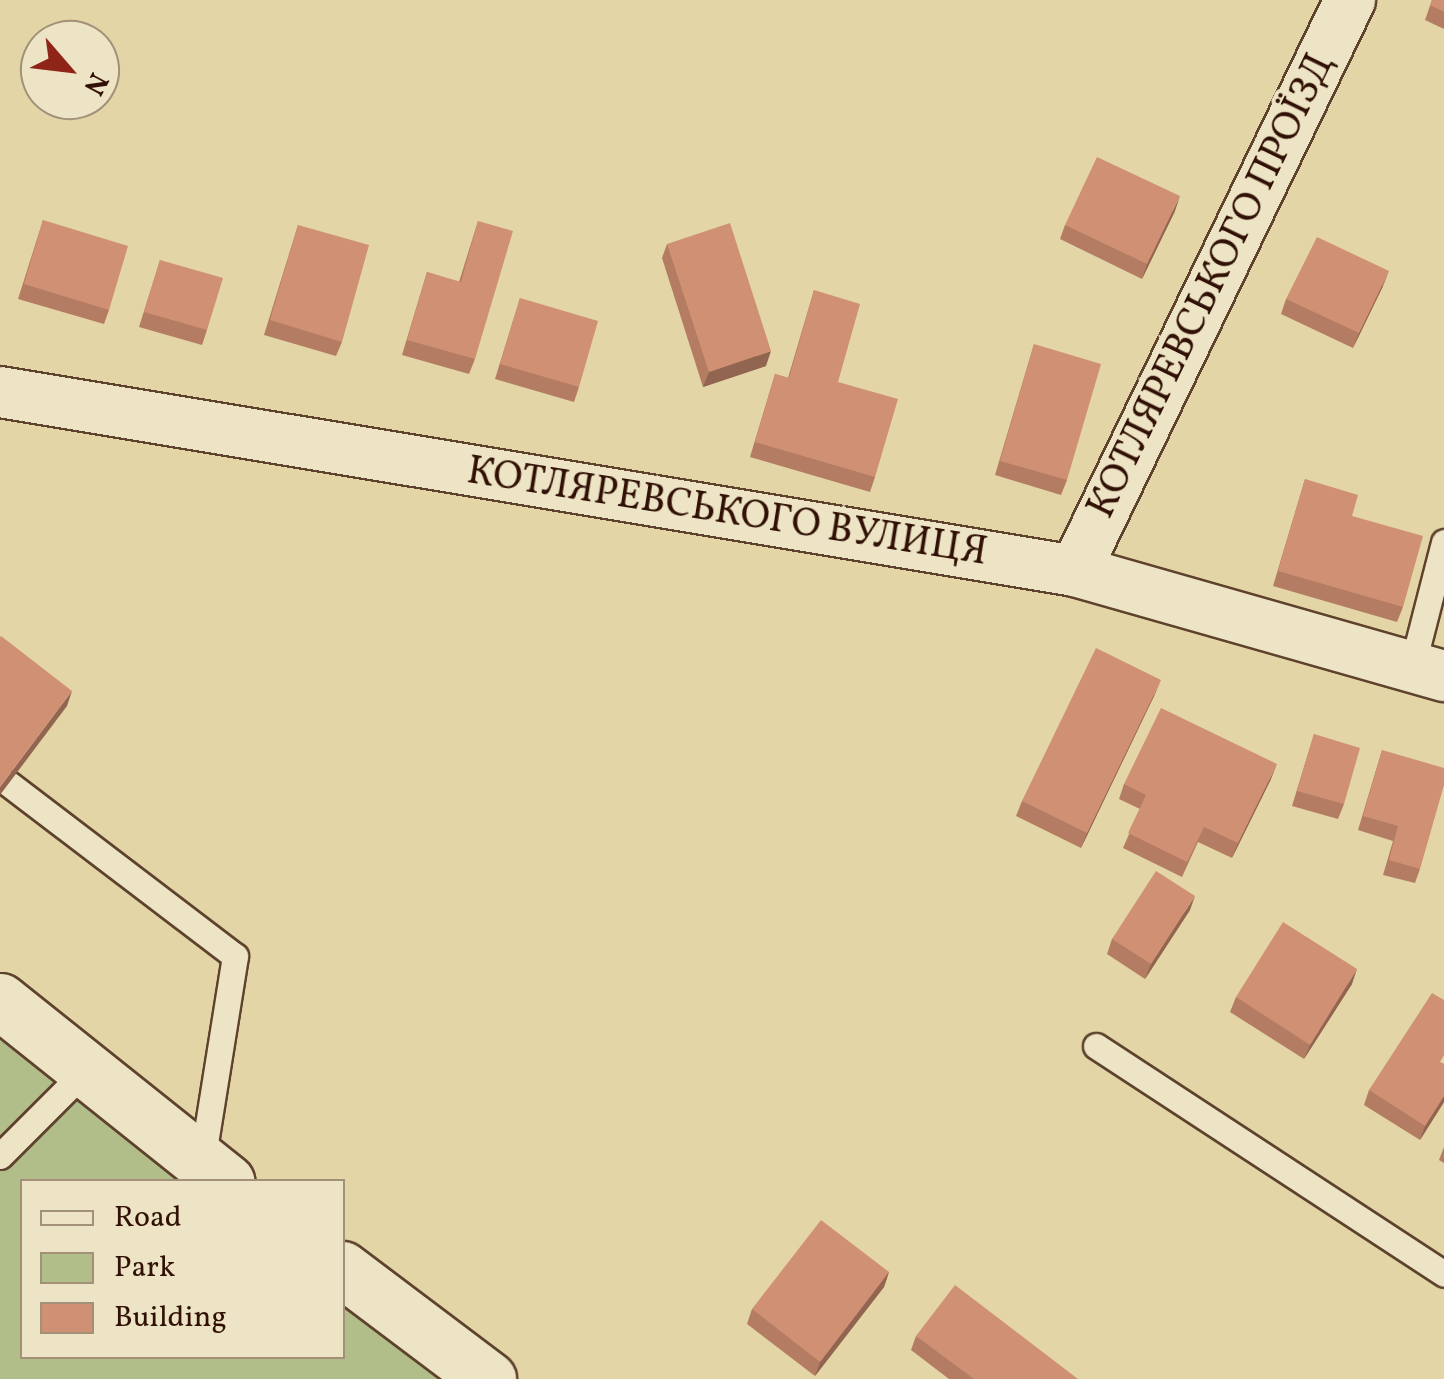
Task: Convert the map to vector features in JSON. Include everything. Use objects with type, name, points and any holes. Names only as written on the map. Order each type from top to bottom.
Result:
[{"type":"street","name":"КОТЛЯРЕВСЬКОГО ПРОЇЗД","points":[[1075,571],[1350,0]]},
{"type":"street","name":"КОТЛЯРЕВСЬКОГО ВУЛИЦЯ","points":[[0,392],[1075,571],[1428,672]]},
{"type":"street","points":[[0,1001],[214,1172]]},
{"type":"street","points":[[345,1271],[488,1379]]},
{"type":"lane","points":[[1428,672],[1444,542]]},
{"type":"lane","points":[[9,784],[236,956],[214,1172]]},
{"type":"lane","points":[[1096,1046],[1444,1274]]},
{"type":"lane","points":[[0,1156],[87,1069]]},
{"type":"green space","points":[[0,1039],[184,1179],[20,1179],[20,1359],[345,1359],[345,1302],[446,1379],[0,1379]]},
{"type":"building","points":[[1432,0],[1444,0],[1444,12],[1430,5]]},
{"type":"building","points":[[1097,157],[1180,196],[1147,264],[1065,225]]},
{"type":"building","points":[[43,220],[128,246],[109,310],[24,284]]},
{"type":"building","points":[[478,221],[513,231],[475,359],[407,340],[427,272],[461,282]]},
{"type":"building","points":[[730,223],[771,351],[709,372],[667,244]]},
{"type":"building","points":[[298,225],[369,245],[342,342],[270,320]]},
{"type":"building","points":[[1317,237],[1389,271],[1359,333],[1286,299]]},
{"type":"building","points":[[160,260],[223,278],[207,330],[144,312]]},
{"type":"building","points":[[814,290],[860,304],[838,382],[898,399],[875,477],[755,442],[775,374],[789,378]]},
{"type":"building","points":[[520,298],[598,321],[579,387],[500,364]]},
{"type":"building","points":[[1034,344],[1101,364],[1067,480],[1000,461]]},
{"type":"building","points":[[1305,479],[1358,495],[1352,516],[1423,536],[1403,607],[1278,571]]},
{"type":"building","points":[[0,637],[72,691],[0,787]]},
{"type":"building","points":[[1096,648],[1161,680],[1087,833],[1022,801]]},
{"type":"building","points":[[1161,708],[1277,764],[1238,843],[1204,827],[1187,862],[1128,833],[1146,795],[1124,784]]},
{"type":"building","points":[[1314,734],[1360,748],[1344,804],[1297,791]]},
{"type":"building","points":[[1382,750],[1444,768],[1444,785],[1420,869],[1389,860],[1398,826],[1363,816]]},
{"type":"building","points":[[1156,871],[1195,896],[1151,964],[1112,939]]},
{"type":"building","points":[[1283,922],[1357,969],[1310,1045],[1236,997]]},
{"type":"building","points":[[1432,993],[1444,1000],[1444,1055],[1440,1062],[1444,1064],[1444,1096],[1425,1126],[1369,1090]]},
{"type":"building","points":[[821,1220],[889,1272],[820,1362],[752,1309]]},
{"type":"building","points":[[955,1285],[1078,1379],[974,1379],[916,1336]]}]
